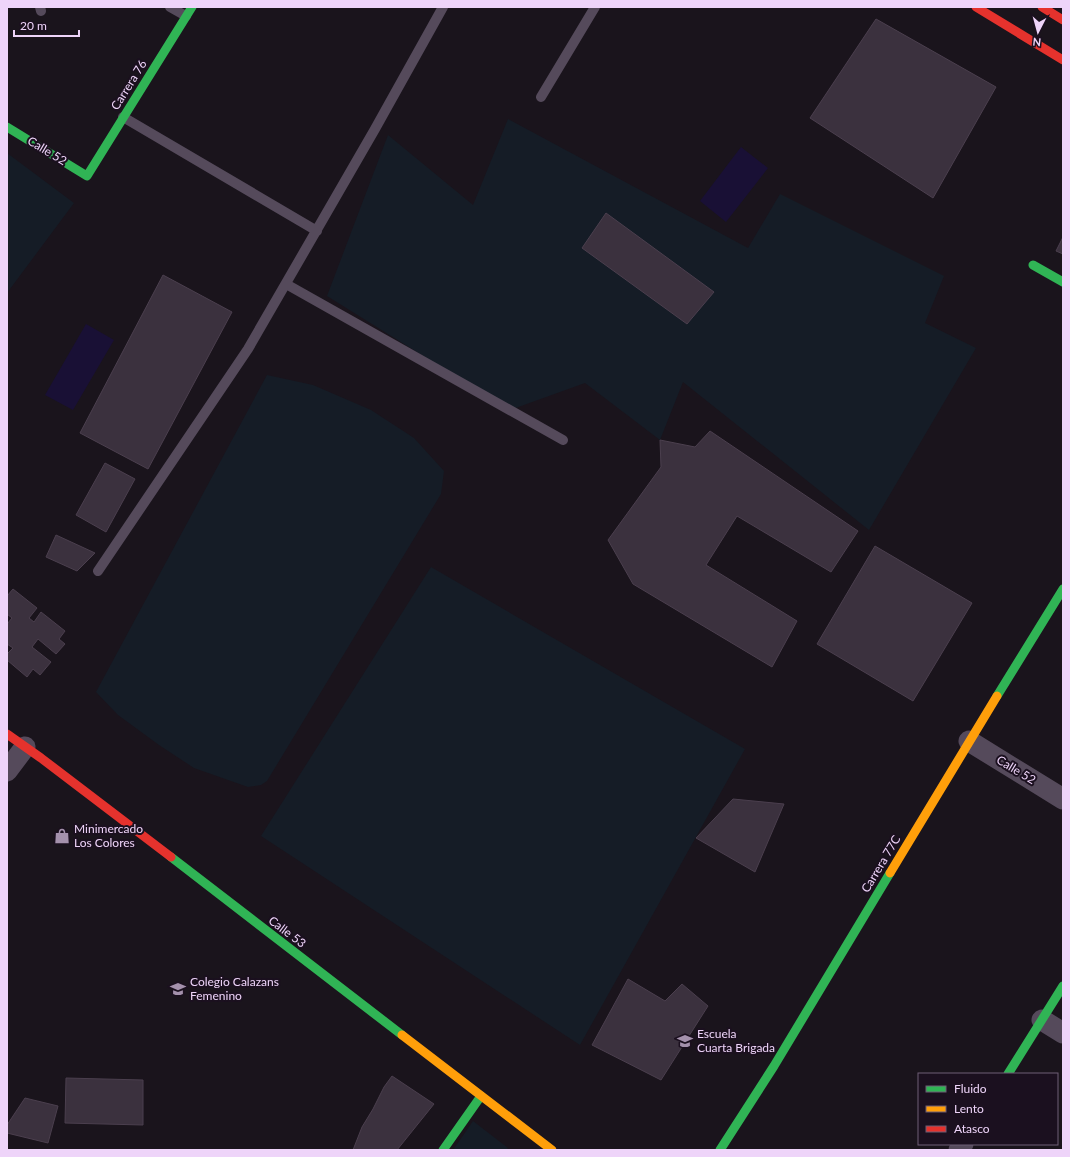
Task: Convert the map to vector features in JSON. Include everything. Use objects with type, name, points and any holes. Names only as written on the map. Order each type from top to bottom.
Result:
[{"type":"street","name":"Carrera 76","points":[[87,176],[192,7]]},
{"type":"street","points":[[976,7],[1063,60]]},
{"type":"street","points":[[1042,7],[1063,20]]},
{"type":"street","name":"Calle 52","points":[[7,127],[87,176]]},
{"type":"street","points":[[1033,266],[1063,282]]},
{"type":"street","name":"Carrera 77C","points":[[720,1150],[774,1066],[969,741],[1063,589]]},
{"type":"street","name":"Calle 53","points":[[7,734],[41,758],[552,1150]]},
{"type":"street","name":"Calle 52","points":[[969,741],[1063,799]]},
{"type":"street","points":[[7,770],[25,747]]},
{"type":"street","points":[[1009,1073],[1063,986]]},
{"type":"street","points":[[1042,1020],[1063,1033]]},
{"type":"street","points":[[443,1150],[481,1096]]},
{"type":"lane","points":[[170,7],[186,16]]},
{"type":"lane","points":[[98,571],[248,349],[376,129],[443,7]]},
{"type":"lane","points":[[541,97],[595,7]]},
{"type":"lane","points":[[123,117],[317,231]]},
{"type":"lane","points":[[286,284],[563,440]]},
{"type":"shaded area","points":[[508,119],[748,248],[780,194],[944,276],[925,323],[976,348],[869,530],[683,382],[660,440],[585,383],[510,410],[327,296],[388,135],[473,205]]},
{"type":"shaded area","points":[[741,147],[768,168],[726,222],[700,201]]},
{"type":"shaded area","points":[[7,153],[74,203],[7,293]]},
{"type":"shaded area","points":[[86,324],[114,340],[73,410],[45,395]]},
{"type":"shaded area","points":[[267,375],[313,385],[371,410],[414,438],[444,471],[441,494],[267,781],[261,785],[248,787],[194,768],[118,715],[96,692]]},
{"type":"shaded area","points":[[431,567],[745,749],[580,1045],[261,836]]},
{"type":"shaded area","points":[[473,1121],[508,1148],[506,1150],[453,1150]]},
{"type":"building","points":[[876,19],[996,87],[933,198],[810,118]]},
{"type":"building","points":[[606,213],[714,292],[687,324],[582,248]]},
{"type":"building","points":[[1063,237],[1063,254],[1056,251]]},
{"type":"building","points":[[163,275],[232,312],[148,469],[80,433]]},
{"type":"building","points":[[710,431],[858,531],[831,572],[737,516],[706,565],[797,621],[772,667],[633,584],[608,540],[661,467],[660,440],[695,447]]},
{"type":"building","points":[[105,463],[135,479],[106,532],[76,515]]},
{"type":"building","points":[[56,535],[95,553],[77,571],[46,557]]},
{"type":"building","points":[[875,546],[972,603],[913,701],[817,644]]},
{"type":"building","points":[[13,589],[37,608],[29,618],[34,622],[41,612],[65,631],[59,639],[65,644],[56,654],[38,639],[32,647],[51,662],[40,675],[33,669],[27,677],[7,660],[7,654],[13,648],[7,644],[7,624],[12,618],[7,614],[7,596]]},
{"type":"building","points":[[733,799],[784,804],[755,872],[696,838]]},
{"type":"building","points":[[628,979],[665,1001],[682,984],[708,1006],[661,1080],[592,1045]]},
{"type":"building","points":[[392,1076],[434,1104],[397,1150],[353,1150],[362,1127],[384,1087]]},
{"type":"building","points":[[66,1078],[143,1080],[143,1125],[65,1123]]},
{"type":"building","points":[[25,1098],[58,1106],[48,1143],[7,1133],[7,1125]]},
{"type":"traffic: fast","points":[[7,127],[87,176],[192,7]]},
{"type":"traffic: fast","points":[[1033,265],[1063,282]]},
{"type":"traffic: fast","points":[[997,696],[1063,589]]},
{"type":"traffic: fast","points":[[171,857],[402,1035]]},
{"type":"traffic: fast","points":[[720,1150],[774,1066],[890,873]]},
{"type":"traffic: fast","points":[[1009,1073],[1063,986]]},
{"type":"traffic: fast","points":[[443,1150],[481,1096]]},
{"type":"traffic: slow","points":[[890,873],[997,696]]},
{"type":"traffic: slow","points":[[402,1035],[552,1150]]},
{"type":"traffic: jam","points":[[976,7],[1063,60]]},
{"type":"traffic: jam","points":[[1042,7],[1063,20]]},
{"type":"traffic: jam","points":[[7,734],[171,857]]},
{"type":"place","name":"Minimercado Los Colores","points":[[62,836]]},
{"type":"place","name":"Colegio Calazans Femenino","points":[[178,989]]},
{"type":"place","name":"Escuela Cuarta Brigada","points":[[685,1041]]}]
